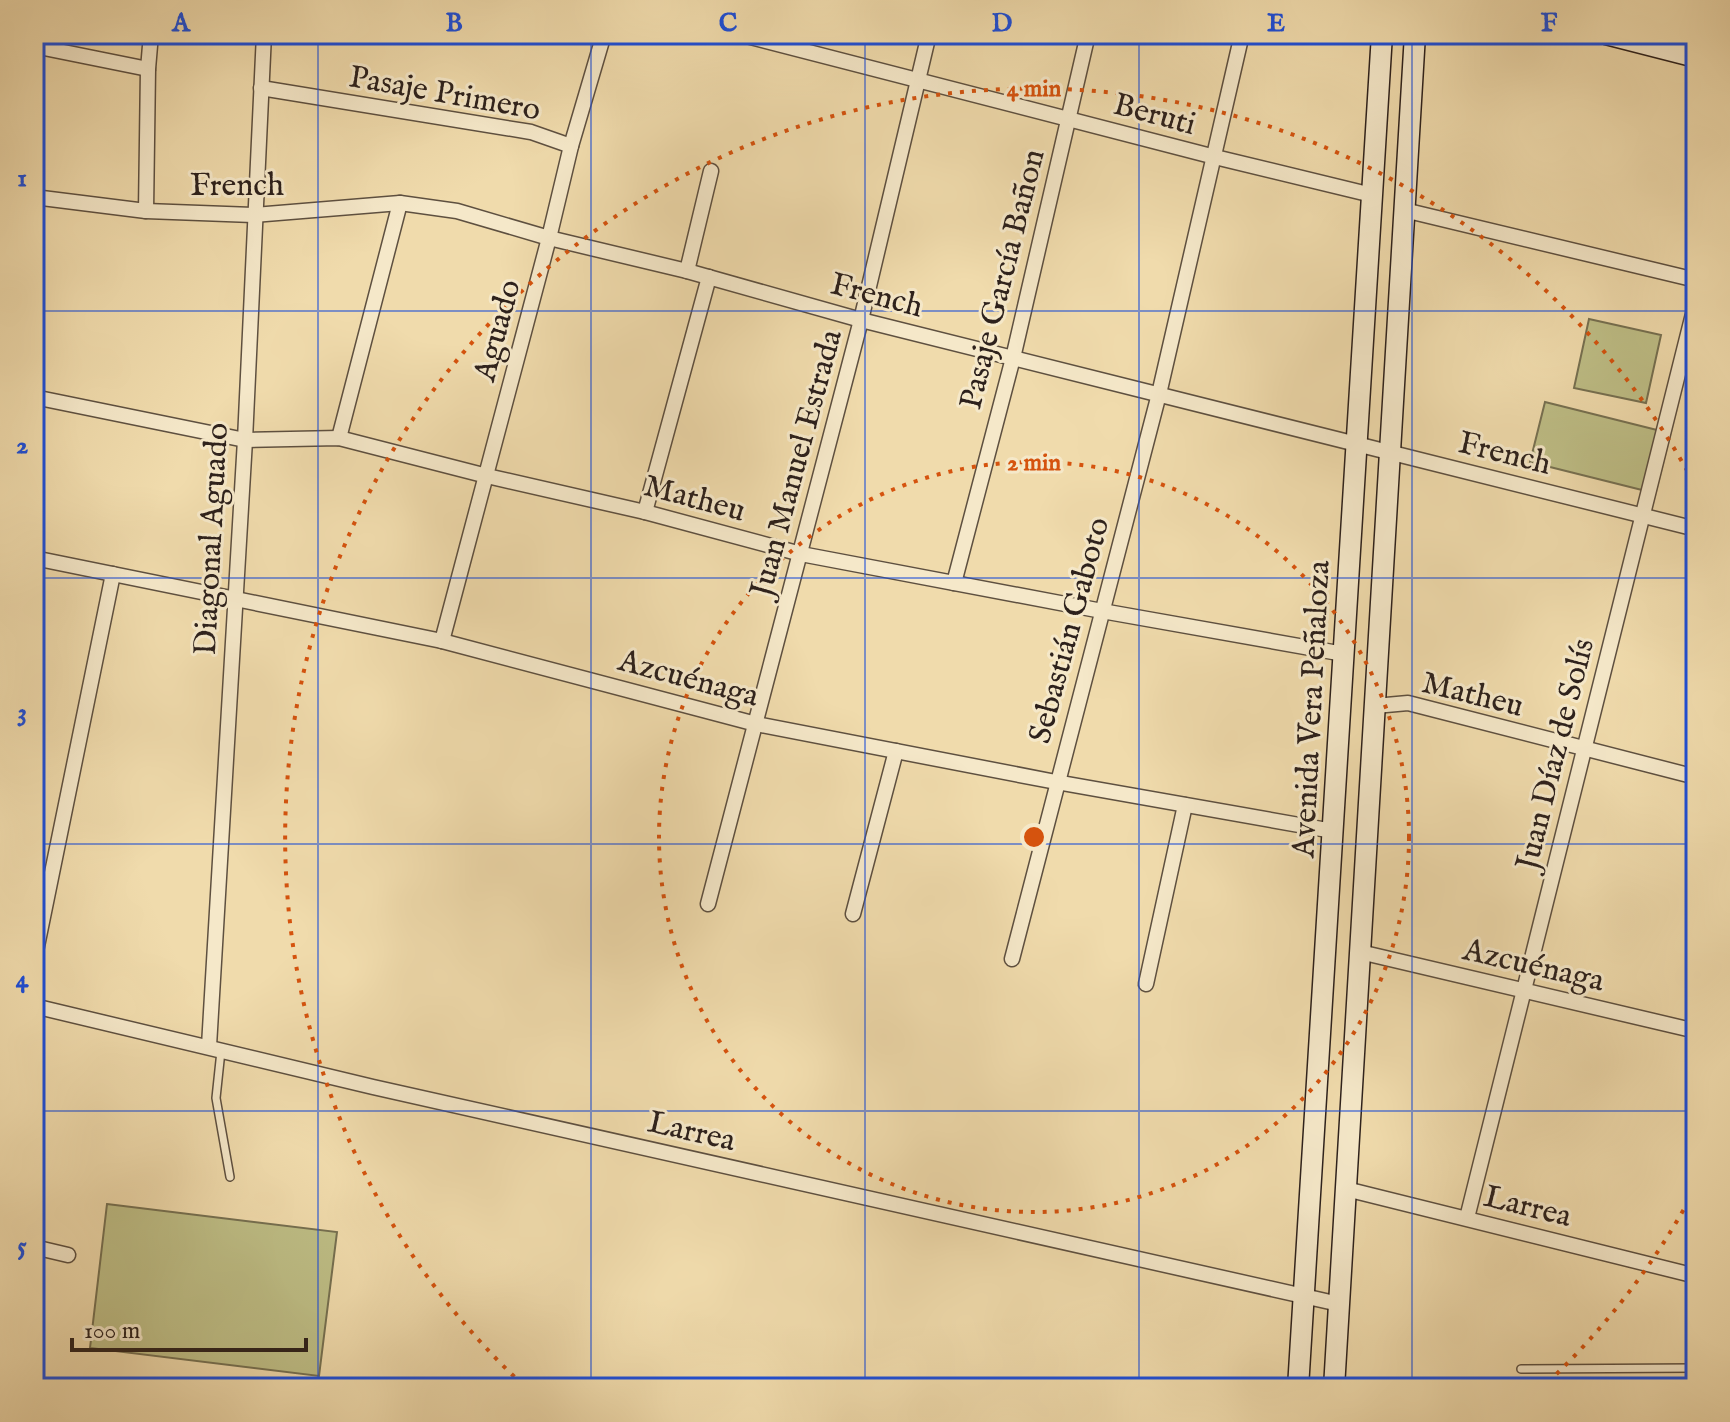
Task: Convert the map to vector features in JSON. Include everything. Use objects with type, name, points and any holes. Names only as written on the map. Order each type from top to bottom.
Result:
[{"type":"main road","name":"Avenida Vera Peñaloza","points":[[1298,1388],[1382,34]]},
{"type":"main road","name":"Avenida Vera Peñaloza","points":[[1334,1388],[1415,34]]},
{"type":"main road","points":[[1606,34],[1696,57]]},
{"type":"street","points":[[146,211],[151,34]]},
{"type":"street","name":"Diagonal Aguado","points":[[215,1048],[264,34]]},
{"type":"street","name":"Aguado","points":[[442,641],[571,146],[604,34]]},
{"type":"street","name":"Beruti","points":[[739,34],[774,38],[918,81],[1372,195]]},
{"type":"street","name":"Juan Manuel Estrada","points":[[708,904],[861,320],[929,34]]},
{"type":"street","name":"Pasaje García Bañon","points":[[954,583],[1013,358],[1088,34]]},
{"type":"street","name":"Sebastián Gaboto","points":[[1012,959],[1159,394],[1242,34]]},
{"type":"street","points":[[34,46],[148,69]]},
{"type":"street","name":"Pasaje Primero","points":[[261,88],[531,132],[571,146]]},
{"type":"street","points":[[687,271],[711,171]]},
{"type":"street","name":"French","points":[[34,197],[146,211],[253,215],[400,203],[457,211],[861,320],[1696,529]]},
{"type":"street","points":[[339,438],[400,203]]},
{"type":"street","points":[[1404,210],[1696,280]]},
{"type":"street","points":[[645,512],[709,277]]},
{"type":"street","name":"Juan Díaz de Solís","points":[[1467,1218],[1696,302]]},
{"type":"street","name":"Matheu","points":[[34,397],[245,440],[339,438],[645,512],[801,554],[1344,654]]},
{"type":"street","name":"Azcuénaga","points":[[34,558],[442,641],[756,724],[1333,831]]},
{"type":"street","points":[[34,961],[113,574]]},
{"type":"street","name":"Matheu","points":[[1375,706],[1408,703],[1696,777]]},
{"type":"street","points":[[853,914],[896,751]]},
{"type":"street","points":[[1146,984],[1185,805]]},
{"type":"street","name":"Azcuénaga","points":[[1360,952],[1696,1031]]},
{"type":"street","name":"Larrea","points":[[34,1006],[373,1087],[1339,1304]]},
{"type":"street","name":"Larrea","points":[[1346,1189],[1696,1276]]},
{"type":"street","points":[[34,1247],[68,1255]]},
{"type":"lane","points":[[215,1048],[216,1098],[230,1177]]},
{"type":"lane","points":[[1521,1369],[1696,1368]]},
{"type":"green space","points":[[1589,319],[1661,335],[1646,403],[1574,388]]},
{"type":"green space","points":[[1545,402],[1657,430],[1642,490],[1530,462]]},
{"type":"green space","points":[[107,1204],[337,1232],[319,1376],[90,1348]]}]
